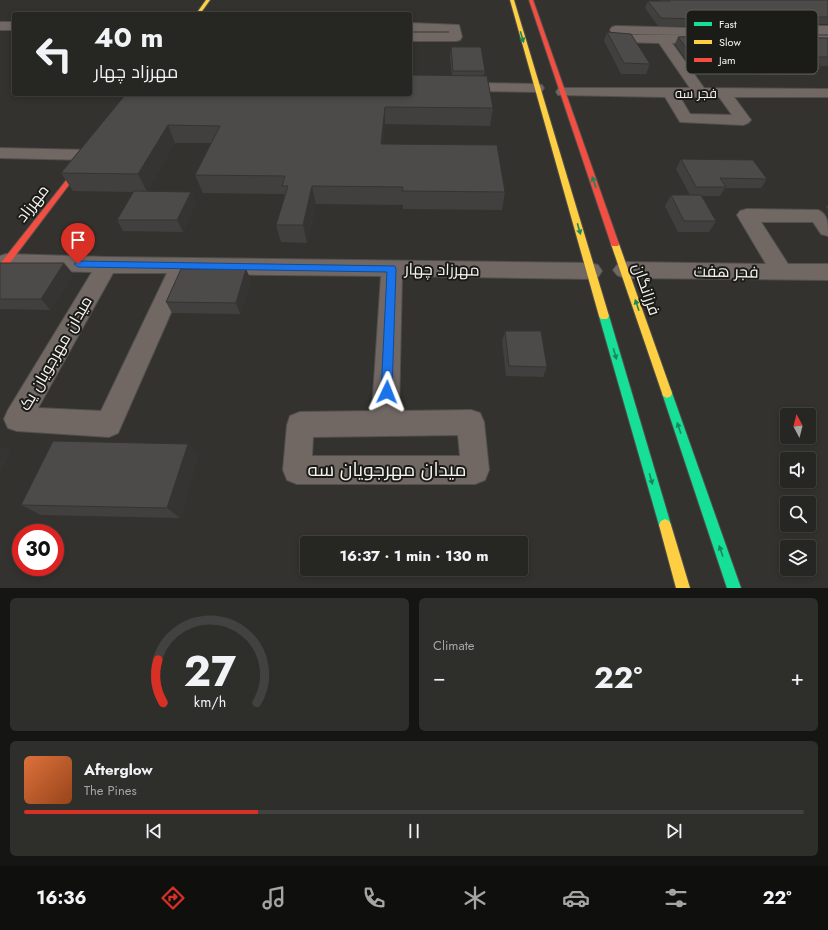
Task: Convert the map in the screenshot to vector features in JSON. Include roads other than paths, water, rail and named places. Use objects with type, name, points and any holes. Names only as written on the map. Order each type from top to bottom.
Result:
[{"type":"street","points":[[199,12],[208,0]]},
{"type":"street","points":[[512,0],[683,588]]},
{"type":"street","name":"فرزانگان","points":[[531,0],[734,588]]},
{"type":"street","points":[[0,26],[12,26]]},
{"type":"street","points":[[412,27],[455,28],[456,37],[412,37]]},
{"type":"street","points":[[686,30],[616,30],[622,39],[686,39]]},
{"type":"street","points":[[663,39],[686,73]]},
{"type":"street","points":[[822,40],[828,52]]},
{"type":"street","points":[[687,74],[700,93]]},
{"type":"street","points":[[412,86],[537,88]]},
{"type":"street","name":"فجر سه","points":[[563,92],[828,93]]},
{"type":"street","points":[[670,93],[685,119],[743,120],[724,93]]},
{"type":"street","points":[[0,154],[91,152]]},
{"type":"street","name":"مهرزاد","points":[[3,266],[91,152]]},
{"type":"street","points":[[782,272],[747,215],[818,216],[828,229]]},
{"type":"street","name":"مهرزاد چهار","points":[[3,266],[107,265],[591,271]]},
{"type":"street","name":"میدان مهرجویان یک","points":[[107,265],[17,419],[110,424],[181,266]]},
{"type":"street","points":[[385,423],[392,269]]},
{"type":"street","name":"فجر هفت","points":[[624,270],[782,272],[826,276]]},
{"type":"street","name":"میدان مهرجویان سه","points":[[471,422],[475,470],[297,470],[300,425],[385,423],[471,422]]}]
